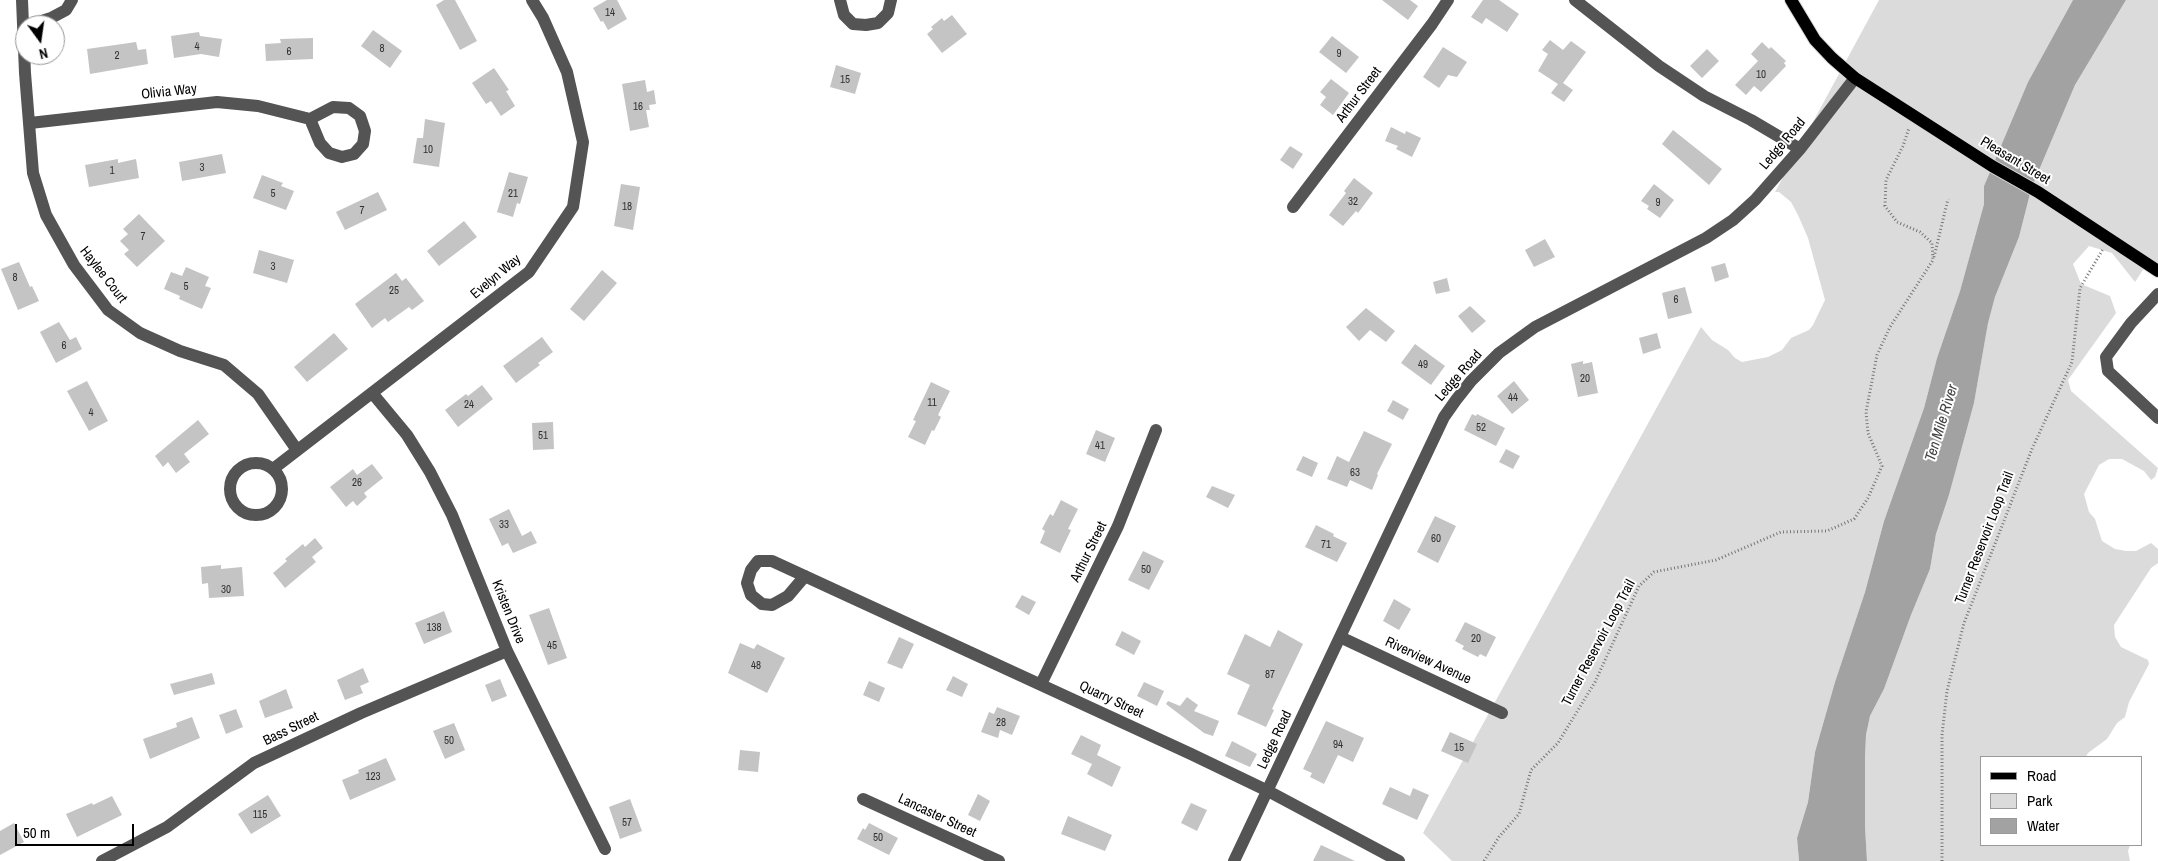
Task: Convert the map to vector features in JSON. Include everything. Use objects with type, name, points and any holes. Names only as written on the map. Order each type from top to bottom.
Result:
[{"type":"main road","name":"Pleasant Street","points":[[1791,0],[1815,40],[1855,78],[1992,166],[2038,192],[2158,271]]},
{"type":"street","name":"Haylee Court","points":[[22,0],[24,15]]},
{"type":"street","points":[[57,15],[66,10],[72,0]]},
{"type":"street","name":"Evelyn Way","points":[[273,470],[296,450],[373,394],[529,272],[573,207],[583,142],[567,72],[543,18],[532,0]]},
{"type":"street","points":[[840,0],[844,15],[854,24],[866,26],[878,23],[888,13],[890,0]]},
{"type":"street","name":"Arthur Street","points":[[1293,207],[1432,24],[1448,0]]},
{"type":"street","points":[[1575,0],[1659,66],[1704,96],[1751,120],[1800,149]]},
{"type":"street","name":"Haylee Court","points":[[28,65],[33,173],[46,215],[74,265],[108,310],[140,334],[180,352],[224,365],[258,394],[296,450]]},
{"type":"street","name":"Ledge Road","points":[[1234,861],[1444,417],[1471,381],[1499,353],[1535,328],[1706,238],[1734,220],[1755,200],[1800,149],[1855,78]]},
{"type":"street","name":"Olivia Way","points":[[30,123],[217,102],[258,106],[310,119]]},
{"type":"street","points":[[333,107],[349,108],[360,116],[365,132],[363,144],[354,154],[342,157],[329,153],[320,143],[310,119],[333,107]]},
{"type":"street","points":[[2158,294],[2106,356],[2108,371],[2158,418]]},
{"type":"street","name":"Kristen Drive","points":[[373,394],[407,435],[430,472],[452,515],[507,651],[605,849]]},
{"type":"street","name":"Arthur Street","points":[[1041,684],[1118,526],[1156,430]]},
{"type":"street","points":[[253,463],[264,464],[273,470],[281,483],[281,497],[274,508],[260,515],[244,513],[232,502],[229,486],[236,471],[253,463]]},
{"type":"street","name":"Quarry Street","points":[[805,576],[1268,791],[1399,861]]},
{"type":"street","name":"Riverview Avenue","points":[[1340,637],[1502,713]]},
{"type":"street","name":"Bass Street","points":[[102,861],[167,827],[254,763],[361,713],[507,651]]},
{"type":"street","name":"Lancaster Street","points":[[863,799],[999,861]]},
{"type":"path","points":[[1913,115],[1903,146],[1886,180],[1885,206],[1897,222],[1920,232],[1932,243],[1933,260]]},
{"type":"path","name":"Turner Reservoir Loop Trail","points":[[1484,861],[1499,836],[1519,814],[1532,770],[1558,743],[1594,682],[1639,586],[1654,572],[1716,560],[1781,532],[1827,532],[1854,519],[1868,498],[1882,466],[1868,433],[1866,412],[1877,355],[1890,327],[1933,260],[1948,199]]},
{"type":"path","name":"Turner Reservoir Loop Trail","points":[[1942,861],[1942,735],[1946,691],[1964,623],[2032,450],[2072,362],[2080,288],[2110,238]]},
{"type":"green space","points":[[1879,0],[2073,0],[2028,82],[1984,186],[1984,204],[1960,291],[1937,358],[1924,408],[1884,521],[1865,592],[1835,682],[1815,752],[1808,802],[1797,838],[1799,861],[1452,861],[1423,833],[1701,327],[1712,340],[1742,362],[1768,357],[1782,350],[1791,338],[1809,330],[1813,325],[1825,300],[1808,238],[1791,202],[1779,192],[1775,192]]},
{"type":"green space","points":[[2126,0],[2158,0],[2158,265],[2148,262],[2135,282],[2112,253],[2089,246],[2073,264],[2081,284],[2110,296],[2116,313],[2068,380],[2071,391],[2158,468],[2155,477],[2151,480],[2144,471],[2122,459],[2109,459],[2099,465],[2084,494],[2089,512],[2095,519],[2102,541],[2115,549],[2126,551],[2136,551],[2151,543],[2158,549],[2158,563],[2151,568],[2114,625],[2115,637],[2121,647],[2148,660],[2149,664],[2129,702],[2125,717],[2117,723],[2107,739],[2086,756],[1980,756],[1980,846],[2130,846],[2128,851],[2130,861],[1867,861],[1865,758],[1866,735],[1870,716],[1884,689],[1930,569],[1936,534],[1949,495],[1974,403],[1988,322],[1995,297],[2019,237],[2034,182],[2075,85]]},
{"type":"water","name":"Ten Mile River","points":[[2073,0],[2126,0],[2075,85],[2034,182],[2019,237],[1995,297],[1988,323],[1974,403],[1949,495],[1936,534],[1930,569],[1884,689],[1870,716],[1866,735],[1865,758],[1867,861],[1799,861],[1797,838],[1808,802],[1815,752],[1835,682],[1865,592],[1884,521],[1924,408],[1937,358],[1960,291],[1984,204],[1984,186],[2028,82]]},
{"type":"building","points":[[444,0],[455,0],[477,41],[460,50],[436,5]]},
{"type":"building","points":[[607,0],[617,0],[627,19],[608,30],[593,8]]},
{"type":"building","points":[[1382,0],[1410,0],[1418,6],[1408,20]]},
{"type":"building","points":[[1483,0],[1499,0],[1519,14],[1507,32],[1486,18],[1482,24],[1471,17]]},
{"type":"building","points":[[952,15],[967,34],[942,53],[927,34],[933,29],[931,27],[942,18],[944,21]]},
{"type":"building","points":[[373,30],[402,51],[390,68],[361,46]]},
{"type":"building","points":[[199,32],[200,36],[222,39],[219,57],[201,54],[174,58],[171,36]]},
{"type":"building","points":[[1332,36],[1359,57],[1346,73],[1319,52]]},
{"type":"building","points":[[313,38],[313,59],[266,61],[265,44],[281,43],[280,39]]},
{"type":"building","points":[[1550,40],[1563,50],[1571,41],[1586,52],[1563,83],[1573,90],[1564,102],[1551,93],[1558,84],[1538,71],[1548,54],[1542,50]]},
{"type":"building","points":[[136,42],[138,50],[146,49],[148,64],[90,74],[87,49]]},
{"type":"building","points":[[1762,42],[1769,49],[1771,47],[1786,61],[1784,63],[1786,66],[1761,92],[1754,86],[1746,95],[1735,85],[1758,61],[1751,54]]},
{"type":"building","points":[[1443,47],[1467,62],[1457,77],[1448,75],[1439,88],[1423,77]]},
{"type":"building","points":[[1707,49],[1719,61],[1702,78],[1690,66]]},
{"type":"building","points":[[836,65],[861,73],[855,94],[830,87]]},
{"type":"building","points":[[494,68],[509,90],[506,91],[515,106],[501,116],[491,101],[486,104],[472,83]]},
{"type":"building","points":[[1331,79],[1349,93],[1333,115],[1320,105],[1326,97],[1320,92]]},
{"type":"building","points":[[645,80],[647,92],[654,90],[656,104],[649,105],[650,110],[646,110],[649,127],[630,131],[622,84]]},
{"type":"building","points":[[425,119],[445,123],[439,167],[413,163],[417,138],[423,138]]},
{"type":"building","points":[[1391,127],[1405,134],[1406,131],[1421,138],[1412,157],[1396,149],[1398,146],[1385,141]]},
{"type":"building","points":[[1673,130],[1722,169],[1709,185],[1662,144]]},
{"type":"building","points":[[1290,146],[1303,154],[1293,169],[1280,160]]},
{"type":"building","points":[[222,154],[226,173],[182,181],[179,162]]},
{"type":"building","points":[[118,159],[118,163],[136,159],[139,178],[89,187],[85,165]]},
{"type":"building","points":[[509,172],[528,177],[520,204],[517,203],[513,217],[497,212]]},
{"type":"building","points":[[262,175],[283,183],[281,186],[294,191],[286,210],[253,198]]},
{"type":"building","points":[[1354,178],[1373,193],[1358,213],[1356,211],[1343,226],[1329,215],[1346,193],[1344,191]]},
{"type":"building","points":[[621,184],[640,187],[633,230],[614,226]]},
{"type":"building","points":[[1654,184],[1674,200],[1660,218],[1647,209],[1649,206],[1641,201]]},
{"type":"building","points":[[378,192],[387,210],[345,230],[336,212]]},
{"type":"building","points":[[139,214],[165,241],[137,267],[124,254],[129,250],[120,241],[128,234],[123,229]]},
{"type":"building","points":[[464,221],[477,237],[439,266],[427,251]]},
{"type":"building","points":[[1545,239],[1555,257],[1534,267],[1525,250]]},
{"type":"building","points":[[259,250],[294,260],[287,283],[253,273]]},
{"type":"building","points":[[19,262],[30,287],[32,286],[39,301],[18,310],[1,269]]},
{"type":"building","points":[[1725,263],[1729,277],[1715,282],[1711,267]]},
{"type":"building","points":[[186,267],[209,277],[205,286],[211,288],[202,309],[179,299],[180,296],[164,289],[171,272],[182,276]]},
{"type":"building","points":[[602,270],[617,283],[584,321],[570,309]]},
{"type":"building","points":[[396,273],[402,281],[406,278],[424,301],[412,310],[409,307],[388,322],[385,318],[372,328],[355,304]]},
{"type":"building","points":[[1447,278],[1450,291],[1436,294],[1433,282]]},
{"type":"building","points":[[1685,287],[1692,313],[1668,319],[1662,293]]},
{"type":"building","points":[[1470,306],[1486,321],[1472,333],[1458,316]]},
{"type":"building","points":[[1366,308],[1395,331],[1386,342],[1370,330],[1359,341],[1346,327]]},
{"type":"building","points":[[59,322],[70,340],[76,337],[82,349],[56,363],[40,332]]},
{"type":"building","points":[[334,333],[348,349],[307,382],[294,367]]},
{"type":"building","points":[[1657,333],[1661,348],[1643,354],[1639,338]]},
{"type":"building","points":[[542,337],[553,352],[538,363],[540,365],[516,383],[503,366]]},
{"type":"building","points":[[1415,344],[1445,366],[1431,385],[1401,363]]},
{"type":"building","points":[[1583,361],[1583,364],[1592,362],[1598,393],[1578,397],[1571,364]]},
{"type":"building","points":[[87,381],[108,421],[89,431],[67,391]]},
{"type":"building","points":[[1514,381],[1529,400],[1512,414],[1497,396]]},
{"type":"building","points":[[931,382],[950,391],[938,415],[941,417],[925,445],[908,437],[916,421],[913,420]]},
{"type":"building","points":[[482,385],[493,399],[458,427],[445,410],[466,394],[468,396]]},
{"type":"building","points":[[1393,400],[1409,409],[1403,420],[1387,411]]},
{"type":"building","points":[[1472,414],[1476,416],[1477,414],[1505,428],[1496,446],[1464,430]]},
{"type":"building","points":[[198,420],[209,434],[184,454],[190,462],[176,473],[168,462],[163,467],[155,456]]},
{"type":"building","points":[[553,422],[554,449],[533,450],[532,423]]},
{"type":"building","points":[[1096,430],[1115,438],[1105,462],[1086,454]]},
{"type":"building","points":[[1364,431],[1392,444],[1377,474],[1372,490],[1350,480],[1347,487],[1327,479],[1337,456],[1349,462]]},
{"type":"building","points":[[1506,449],[1520,456],[1513,469],[1499,462]]},
{"type":"building","points":[[1303,456],[1318,463],[1312,477],[1296,470]]},
{"type":"building","points":[[372,464],[383,478],[364,493],[367,497],[357,506],[353,501],[346,507],[330,487],[353,469],[357,475]]},
{"type":"building","points":[[1212,486],[1235,495],[1228,508],[1206,497]]},
{"type":"building","points":[[1061,500],[1078,509],[1068,529],[1071,530],[1060,553],[1040,543],[1045,531],[1042,529],[1050,514],[1053,516]]},
{"type":"building","points":[[509,509],[522,536],[531,531],[537,543],[513,553],[508,543],[502,546],[489,519]]},
{"type":"building","points":[[1435,516],[1456,526],[1438,563],[1417,552]]},
{"type":"building","points":[[1316,525],[1347,543],[1337,562],[1305,547]]},
{"type":"building","points":[[315,538],[323,548],[312,557],[316,562],[285,588],[273,573],[287,561],[285,559],[303,544],[305,547]]},
{"type":"building","points":[[1143,551],[1164,561],[1149,590],[1128,580]]},
{"type":"building","points":[[221,565],[221,569],[242,567],[244,596],[209,598],[208,583],[202,584],[201,567]]},
{"type":"building","points":[[1022,595],[1036,602],[1029,615],[1015,607]]},
{"type":"building","points":[[1394,599],[1411,609],[1399,630],[1383,621]]},
{"type":"building","points":[[549,608],[567,658],[548,665],[529,615]]},
{"type":"building","points":[[444,611],[452,632],[424,644],[415,623]]},
{"type":"building","points":[[1465,622],[1496,637],[1486,657],[1480,654],[1478,657],[1462,649],[1464,646],[1455,641]]},
{"type":"building","points":[[1278,630],[1303,644],[1272,709],[1274,710],[1266,727],[1237,714],[1250,685],[1227,674],[1245,634],[1270,647]]},
{"type":"building","points":[[1122,631],[1141,641],[1134,655],[1115,645]]},
{"type":"building","points":[[899,637],[914,644],[902,669],[887,663]]},
{"type":"building","points":[[740,643],[754,649],[757,644],[785,658],[767,693],[728,673]]},
{"type":"building","points":[[363,668],[369,682],[360,686],[363,693],[345,700],[337,680]]},
{"type":"building","points":[[212,673],[215,684],[174,695],[170,684]]},
{"type":"building","points":[[953,676],[968,684],[962,697],[946,690]]},
{"type":"building","points":[[500,679],[507,696],[492,702],[485,685]]},
{"type":"building","points":[[869,681],[885,688],[879,702],[863,695]]},
{"type":"building","points":[[1144,682],[1164,691],[1157,706],[1137,696]]},
{"type":"building","points":[[286,689],[293,708],[265,718],[259,701]]},
{"type":"building","points":[[1187,697],[1198,705],[1194,711],[1219,721],[1213,736],[1204,733],[1166,704],[1168,701],[1180,706]]},
{"type":"building","points":[[997,707],[1020,716],[1012,735],[1000,730],[998,738],[981,732],[989,712],[994,714]]},
{"type":"building","points":[[236,709],[243,727],[226,734],[219,715]]},
{"type":"building","points":[[192,717],[200,738],[150,759],[143,739],[177,727],[176,723]]},
{"type":"building","points":[[1326,721],[1364,738],[1353,762],[1338,755],[1324,784],[1310,777],[1312,773],[1303,769]]},
{"type":"building","points":[[454,723],[465,750],[445,759],[433,731]]},
{"type":"building","points":[[1450,732],[1477,744],[1468,763],[1441,751]]},
{"type":"building","points":[[1081,735],[1101,745],[1097,755],[1121,767],[1112,787],[1087,774],[1092,764],[1071,754]]},
{"type":"building","points":[[1232,741],[1257,754],[1250,767],[1225,756]]},
{"type":"building","points":[[740,750],[760,752],[758,772],[738,770]]},
{"type":"building","points":[[386,758],[396,780],[350,800],[342,780],[359,773],[358,770]]},
{"type":"building","points":[[1390,787],[1410,796],[1413,788],[1429,795],[1417,820],[1382,804]]},
{"type":"building","points":[[978,794],[990,801],[980,821],[968,815]]},
{"type":"building","points":[[268,795],[281,816],[251,834],[238,814]]},
{"type":"building","points":[[112,796],[122,815],[77,837],[66,814]]},
{"type":"building","points":[[630,799],[642,831],[620,839],[609,807]]},
{"type":"building","points":[[1191,803],[1207,810],[1197,831],[1181,823]]},
{"type":"building","points":[[1068,816],[1112,835],[1105,851],[1061,834]]},
{"type":"building","points":[[14,823],[24,842],[0,855],[0,831]]},
{"type":"building","points":[[869,823],[898,838],[889,855],[857,839],[863,828],[865,830]]},
{"type":"building","points":[[1321,845],[1355,861],[1313,861]]}]
